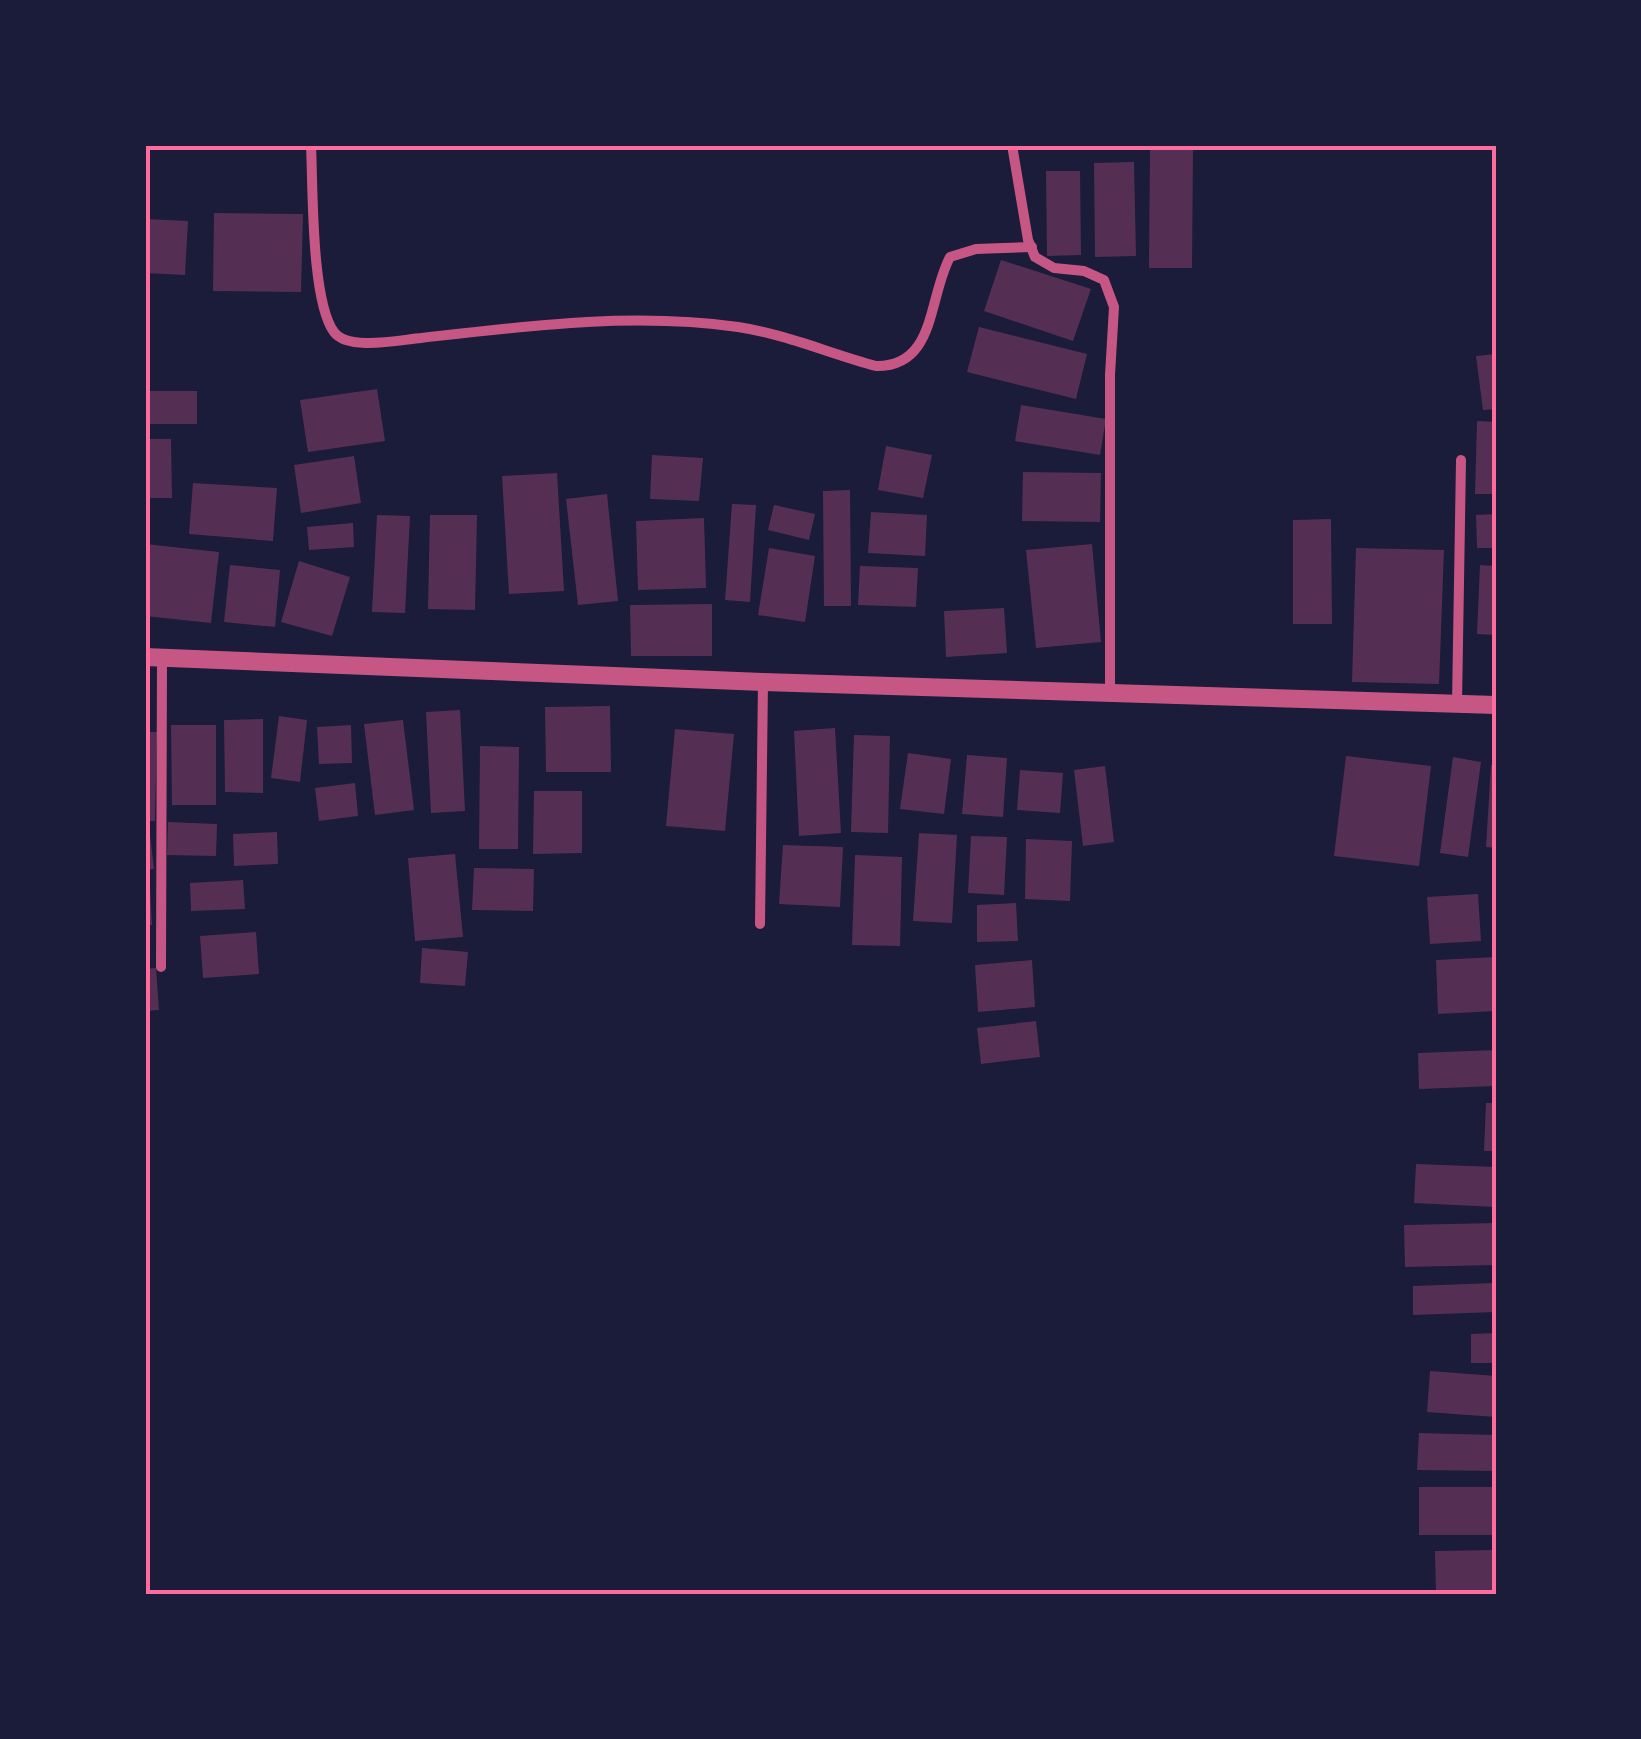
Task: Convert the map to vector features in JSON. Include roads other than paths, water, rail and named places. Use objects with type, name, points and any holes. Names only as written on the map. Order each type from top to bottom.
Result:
[{"type":"street","points":[[312,145],[317,266],[330,323],[334,333],[345,341],[379,342],[512,327],[681,321],[742,328],[876,366],[894,366],[908,360],[927,328],[950,257],[976,249],[1032,248]]},
{"type":"street","points":[[1012,145],[1032,248],[1042,264],[1104,280],[1114,307],[1110,375],[1110,693]]},
{"type":"street","points":[[1456,705],[1460,460]]},
{"type":"street","points":[[162,967],[154,658],[1496,705]]},
{"type":"street","points":[[760,924],[763,682]]}]
